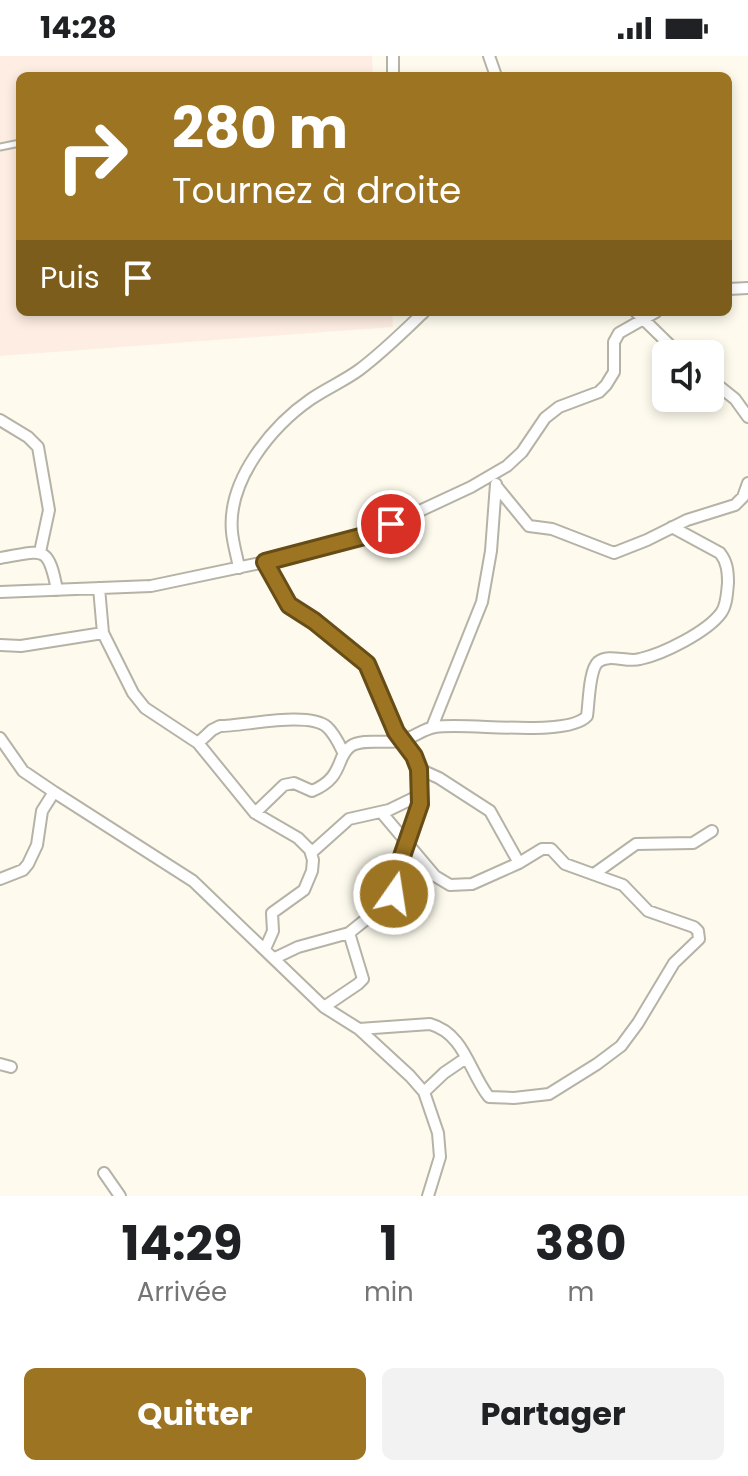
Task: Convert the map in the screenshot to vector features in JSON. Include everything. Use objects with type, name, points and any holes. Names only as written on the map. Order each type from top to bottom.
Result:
[{"type":"street","points":[[409,316],[410,326]]},
{"type":"street","points":[[239,568],[231,530],[233,513],[245,474],[282,421],[309,400],[358,371],[420,316]]},
{"type":"street","points":[[0,592],[151,586],[265,562],[368,535],[495,475],[522,452],[545,418],[559,407],[599,392],[614,372],[614,342],[619,333],[639,316]]},
{"type":"street","points":[[641,316],[665,340]]},
{"type":"street","points":[[724,390],[748,417]]},
{"type":"street","points":[[0,420],[38,447],[49,510],[40,552]]},
{"type":"street","points":[[432,727],[482,602],[491,551],[497,487],[495,475]]},
{"type":"street","points":[[497,487],[529,526],[552,529],[608,553],[631,548],[672,527],[735,505],[743,497],[748,483]]},
{"type":"street","points":[[255,813],[284,785],[294,783],[310,791],[322,787],[334,777],[350,746],[402,741],[432,727],[559,728],[574,725],[587,716],[591,675],[600,661],[609,658],[635,661],[652,656],[710,624],[725,606],[728,576],[725,560],[720,553],[672,527]]},
{"type":"street","points":[[0,558],[40,552],[52,561],[57,590]]},
{"type":"street","points":[[265,562],[289,605],[367,664],[396,732],[414,756],[422,794],[394,894],[349,933],[298,947],[275,958]]},
{"type":"street","points":[[99,588],[103,633],[133,693],[145,708],[198,743],[255,813],[298,838],[311,853],[310,878],[301,894],[272,913],[273,931],[265,949]]},
{"type":"street","points":[[0,645],[21,646],[103,633]]},
{"type":"street","points":[[198,743],[220,726],[283,720],[311,721],[328,728],[344,754]]},
{"type":"street","points":[[0,738],[23,771],[210,895],[252,941],[275,958],[324,1007],[359,1029],[424,1092],[438,1133],[440,1157],[428,1196]]},
{"type":"street","points":[[419,769],[439,778],[490,811],[519,863]]},
{"type":"street","points":[[0,879],[23,870],[28,864],[37,845],[42,811],[54,792]]},
{"type":"street","points":[[311,853],[343,823],[381,812],[422,794]]},
{"type":"street","points":[[359,1029],[430,1024],[454,1038],[490,1098],[555,1092],[621,1046],[674,963],[699,939],[694,927],[648,911],[623,885],[565,864],[551,849],[542,849],[472,884],[450,885],[435,876],[381,812]]},
{"type":"street","points":[[594,874],[636,844],[693,843],[712,831]]},
{"type":"street","points":[[324,1007],[363,979],[349,933]]},
{"type":"street","points":[[424,1092],[466,1058]]},
{"type":"street","points":[[104,1173],[120,1196]]},
{"type":"shaded area","points":[[0,56],[372,56],[373,72],[16,72],[16,316],[392,316],[393,327],[0,356]]},
{"type":"route","points":[[391,524],[368,535],[265,562],[284,601],[367,664],[396,732],[414,756],[422,794],[400,862],[394,894]]}]
